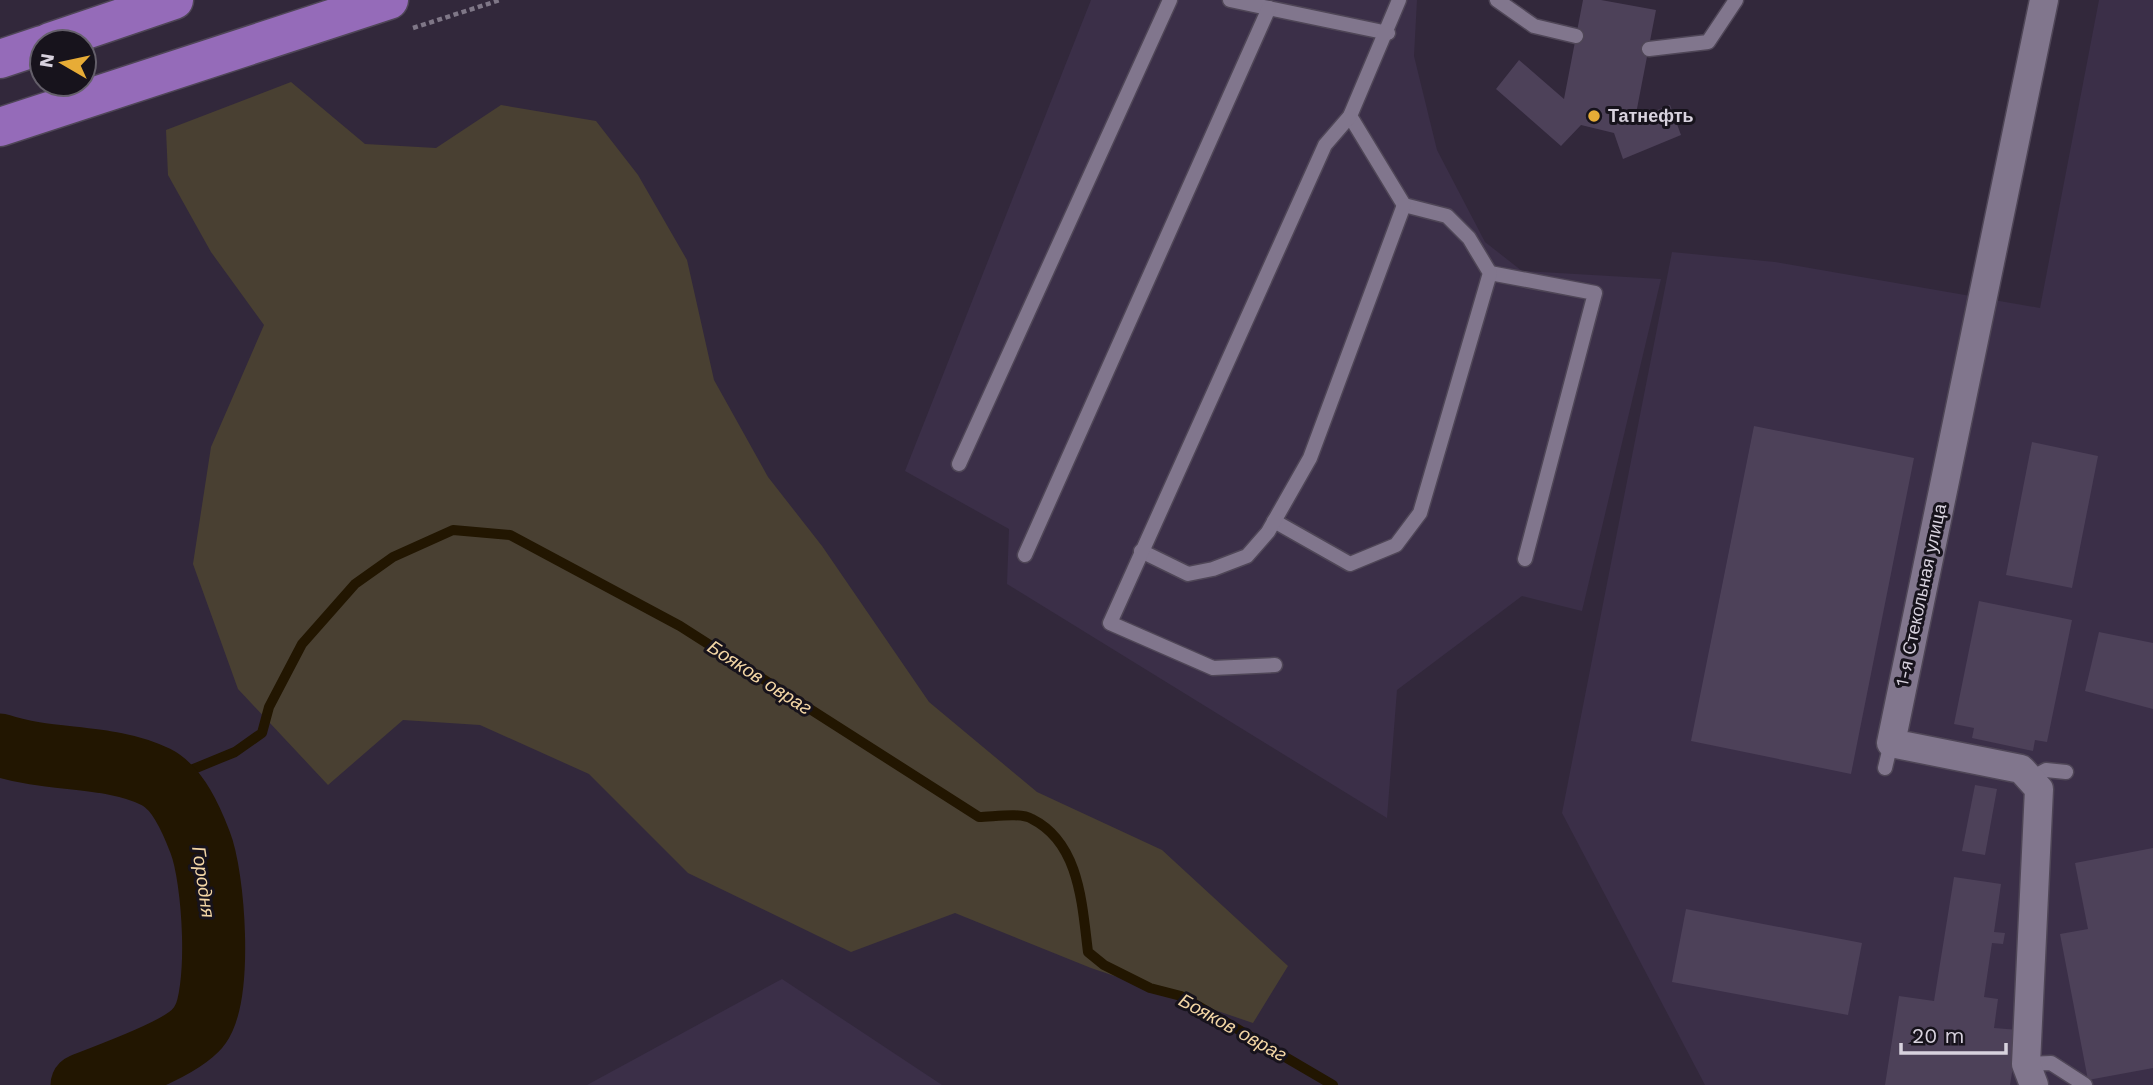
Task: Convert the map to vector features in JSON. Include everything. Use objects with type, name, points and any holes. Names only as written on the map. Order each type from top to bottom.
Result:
[{"type":"main road","points":[[91,28],[174,0]]},
{"type":"main road","points":[[0,127],[389,0]]},
{"type":"main road","points":[[0,59],[28,50]]},
{"type":"street","name":"1-я Стекольная улица","points":[[2030,779],[2021,769],[1888,755],[2044,0]]},
{"type":"street","points":[[2030,779],[2039,789],[2030,1074]]},
{"type":"lane","points":[[960,464],[1170,0]]},
{"type":"lane","points":[[1230,0],[1388,33]]},
{"type":"lane","points":[[1275,665],[1213,668],[1110,623],[1325,145],[1350,116],[1388,33],[1399,0]]},
{"type":"lane","points":[[1497,0],[1534,26],[1576,36]]},
{"type":"lane","points":[[1648,48],[1708,42],[1736,0]]},
{"type":"lane","points":[[1025,555],[1269,8]]},
{"type":"lane","points":[[1274,522],[1350,564],[1396,545],[1420,513],[1490,273],[1469,238],[1447,216],[1404,205],[1350,116]]},
{"type":"lane","points":[[1141,551],[1188,574],[1213,569],[1247,556],[1274,522],[1310,458],[1404,205]]},
{"type":"lane","points":[[1490,273],[1595,293],[1525,559]]},
{"type":"lane","points":[[2030,779],[2046,769],[2066,772]]},
{"type":"lane","points":[[2030,1074],[2051,1063],[2085,1085]]},
{"type":"shaded area","points":[[1091,0],[1417,0],[1414,56],[1437,150],[1485,242],[1522,271],[1661,279],[1582,611],[1522,596],[1397,690],[1387,818],[1007,584],[1009,529],[905,471]]},
{"type":"shaded area","points":[[2099,0],[2153,0],[2153,1085],[1705,1085],[1562,813],[1672,252],[1775,262],[2040,308]]},
{"type":"shaded area","points":[[291,82],[365,144],[436,148],[501,105],[596,121],[638,175],[687,260],[714,380],[768,477],[822,546],[929,702],[1037,792],[1162,850],[1288,966],[1253,1023],[1091,968],[955,913],[851,952],[688,873],[589,774],[480,725],[403,720],[328,785],[238,689],[193,564],[211,447],[264,325],[211,252],[168,175],[166,130]]},
{"type":"shaded area","points":[[782,979],[942,1085],[587,1085]]},
{"type":"building","points":[[1583,0],[1601,0],[1656,10],[1635,119],[1670,105],[1681,135],[1623,159],[1614,133],[1581,125],[1561,146],[1496,89],[1519,60],[1564,99]]},
{"type":"building","points":[[1754,426],[1914,458],[1851,774],[1691,741]]},
{"type":"building","points":[[2032,442],[2098,456],[2072,588],[2006,575]]},
{"type":"building","points":[[1979,601],[2072,620],[2047,742],[2035,740],[2033,751],[1972,738],[1974,728],[1954,724]]},
{"type":"building","points":[[2099,632],[2153,643],[2153,709],[2085,691]]},
{"type":"building","points":[[1975,785],[1997,789],[1985,855],[1962,851]]},
{"type":"building","points":[[2153,848],[2153,1068],[2088,1080],[2060,934],[2088,929],[2075,863]]},
{"type":"building","points":[[1954,877],[2001,884],[1994,932],[2005,933],[2003,944],[1992,943],[1984,997],[1998,999],[1994,1028],[2019,1030],[2010,1085],[1885,1085],[1899,996],[1934,1001]]},
{"type":"building","points":[[1686,909],[1862,943],[1848,1015],[1672,982]]},
{"type":"waterway","name":"Бояков овраг","points":[[169,789],[191,770],[235,752],[262,733],[269,707],[302,644],[355,584],[393,557],[453,530],[510,535],[680,626],[979,817],[1014,815],[1032,819],[1048,830],[1069,859],[1080,896],[1088,952],[1104,965],[1150,988],[1181,996],[1333,1085]]},
{"type":"waterway","name":"Городня","points":[[0,745],[39,754],[100,761],[156,777],[171,789],[183,806],[197,834],[205,859],[214,935],[211,989],[207,1010],[200,1025],[179,1043],[82,1085]]},
{"type":"place","name":"Татнефть","points":[[1594,116]]}]
